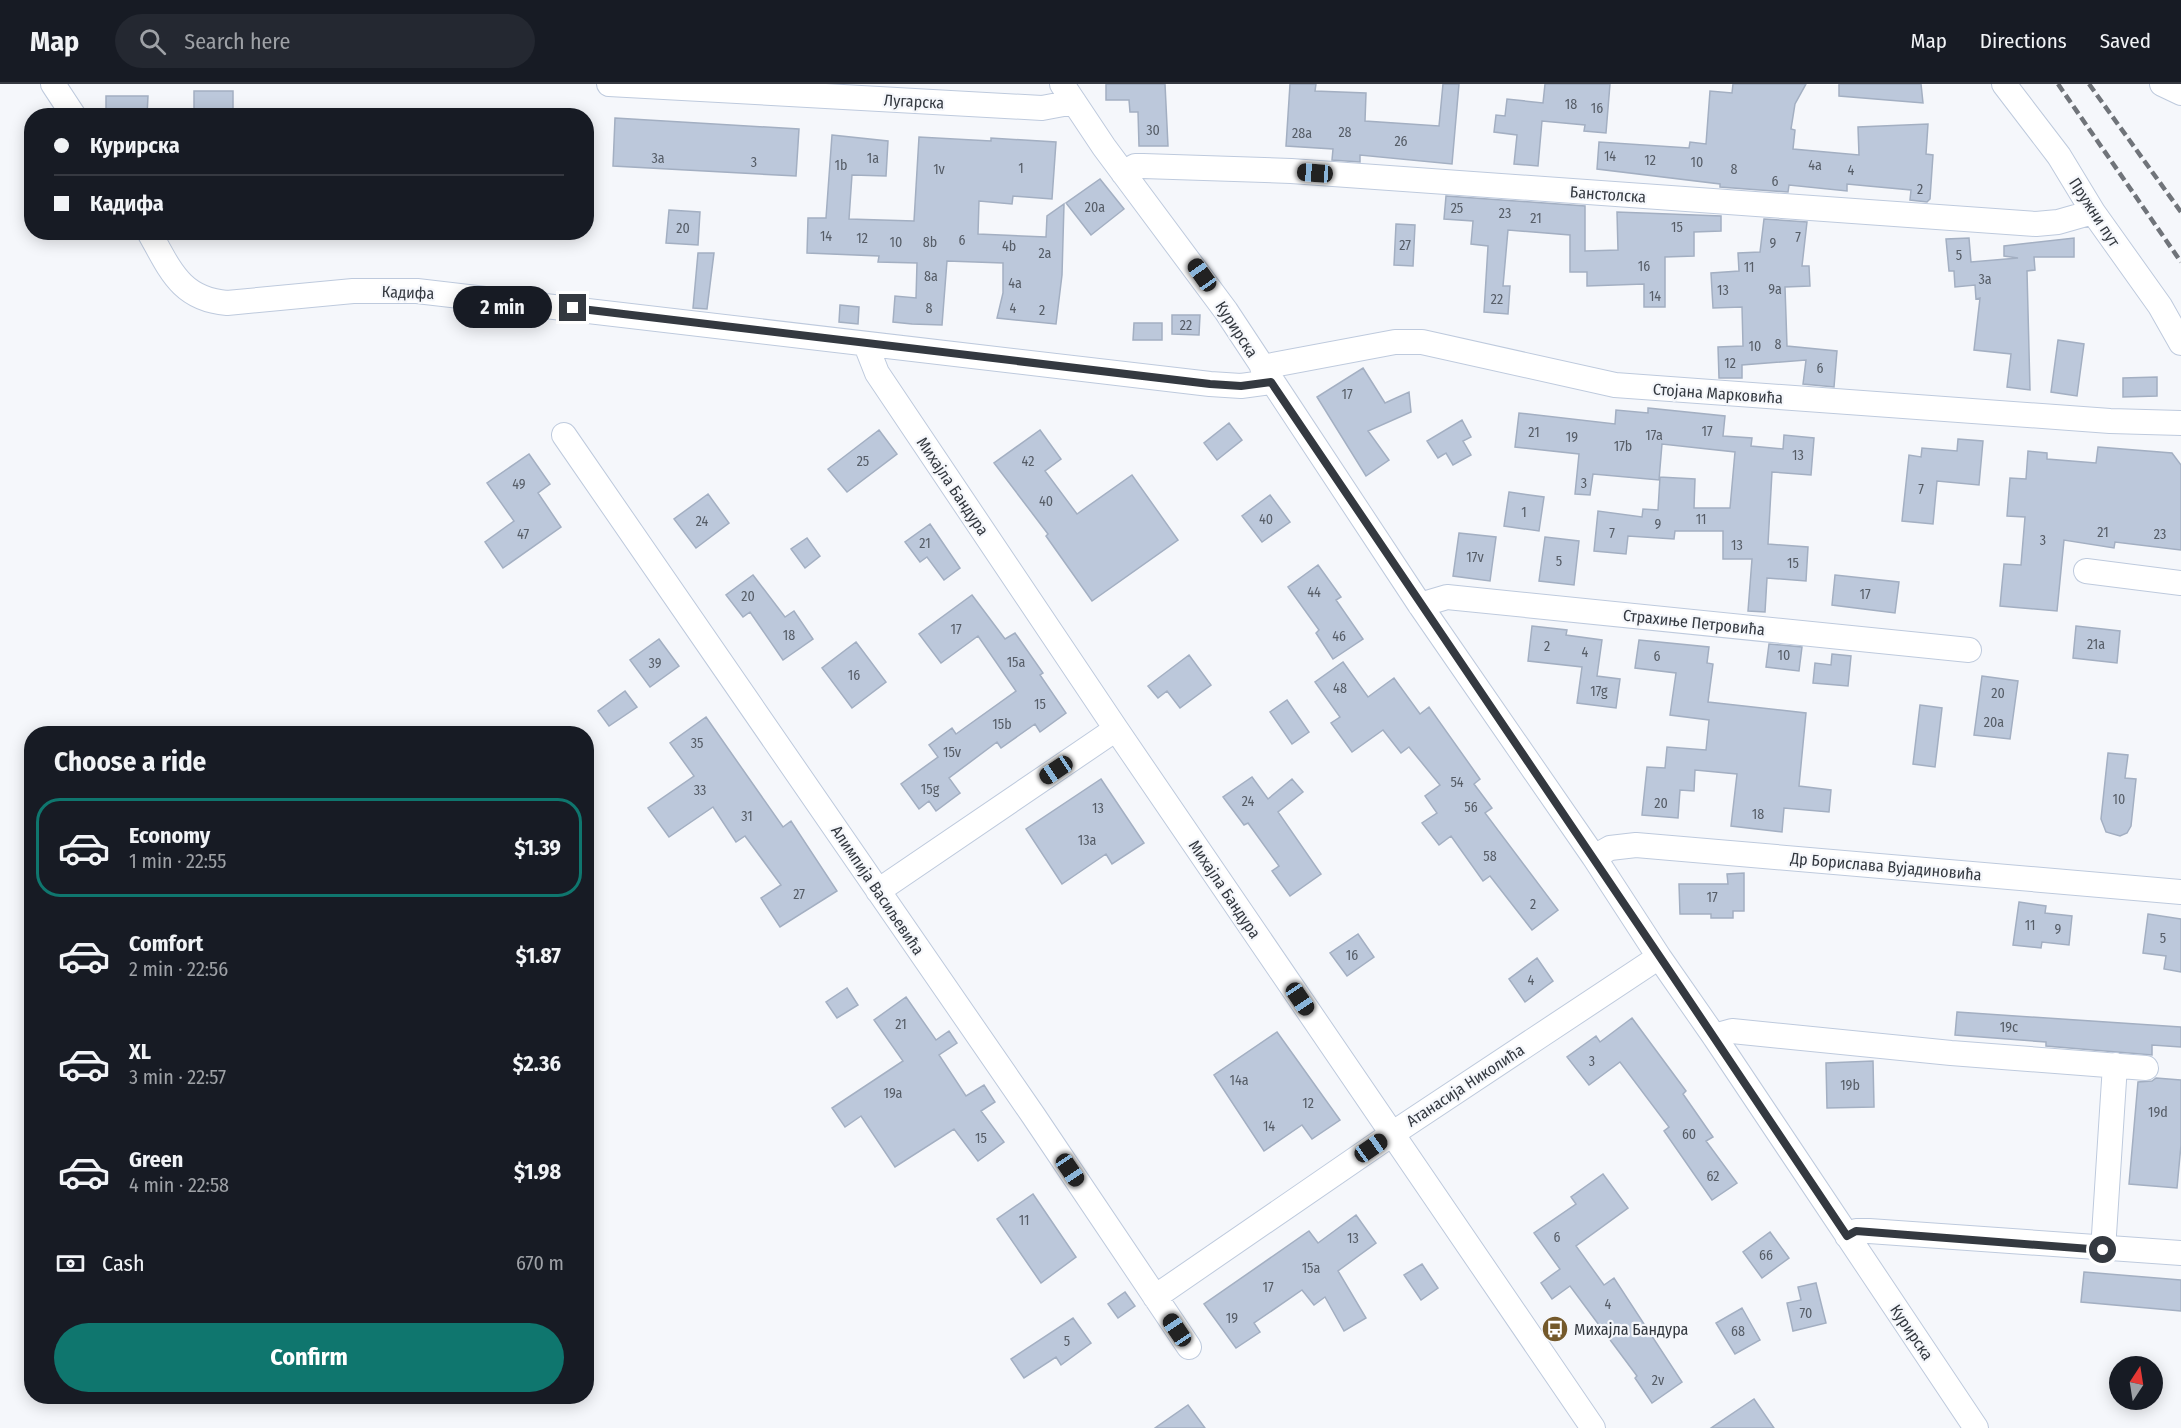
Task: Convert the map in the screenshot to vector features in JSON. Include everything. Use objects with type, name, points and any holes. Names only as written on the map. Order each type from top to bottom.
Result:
[{"type":"street","points":[[53,84],[69,108]]},
{"type":"street","name":"Лугарска","points":[[609,84],[1042,108],[1068,93]]},
{"type":"street","name":"Пружни пут","points":[[2004,84],[2059,156],[2092,212],[2160,306],[2181,343]]},
{"type":"street","points":[[2162,84],[2181,93]]},
{"type":"street","name":"Курирска","points":[[1068,93],[1124,173],[1194,264],[1420,605],[1594,856],[1659,957],[1976,1428]]},
{"type":"street","name":"Банстолска","points":[[1124,173],[1135,166],[1291,171],[2036,224],[2058,222],[2092,212]]},
{"type":"street","name":"Кадифа","points":[[154,240],[178,282],[194,294],[214,302],[226,303],[353,291],[417,291],[1210,384],[1241,386],[1267,374]]},
{"type":"street","name":"Стојана Марковића","points":[[1267,374],[1395,342],[1422,342],[1615,385],[2110,421],[2181,423]]},
{"type":"street","name":"Михајла Бандура","points":[[866,345],[878,374],[1116,729],[1593,1428]]},
{"type":"street","name":"Алимпија Васиљевића","points":[[564,435],[1189,1347]]},
{"type":"street","points":[[2086,571],[2181,583]]},
{"type":"street","name":"Страхиње Петровића","points":[[1420,605],[1447,597],[1969,650]]},
{"type":"street","points":[[878,891],[1116,729]]},
{"type":"street","name":"Др Борислава Вујадиновића","points":[[1594,856],[1610,848],[1636,845],[2181,892]]},
{"type":"street","name":"Атанасија Николића","points":[[1155,1297],[1392,1134],[1659,957]]},
{"type":"street","points":[[1714,1036],[1732,1031],[1951,1053],[2146,1068]]},
{"type":"street","points":[[2103,1250],[2115,1065]]},
{"type":"street","points":[[1847,1236],[1856,1231],[2103,1250],[2181,1253]]},
{"type":"building","points":[[1106,84],[1165,84],[1168,146],[1139,146],[1138,112],[1130,112],[1129,100],[1106,100]]},
{"type":"building","points":[[1290,84],[1316,84],[1315,91],[1366,93],[1365,121],[1439,126],[1443,84],[1459,84],[1452,164],[1360,155],[1360,162],[1332,160],[1333,149],[1286,146]]},
{"type":"building","points":[[1545,84],[1610,84],[1606,133],[1584,131],[1585,125],[1542,121],[1538,166],[1514,164],[1517,135],[1494,132],[1496,115],[1505,116],[1507,99],[1543,103]]},
{"type":"building","points":[[1733,84],[1806,84],[1795,104],[1791,129],[1795,130],[1793,149],[1859,155],[1858,127],[1928,124],[1926,154],[1933,155],[1930,199],[1927,202],[1910,200],[1911,190],[1847,184],[1847,191],[1789,185],[1788,192],[1720,187],[1720,184],[1597,169],[1599,142],[1689,148],[1690,142],[1706,144],[1710,91],[1732,93]]},
{"type":"building","points":[[1839,84],[1921,84],[1923,103],[1839,96]]},
{"type":"building","points":[[194,91],[233,91],[233,108],[194,108]]},
{"type":"building","points":[[106,96],[148,96],[147,108],[106,108]]},
{"type":"building","points":[[615,118],[799,129],[796,176],[613,166]]},
{"type":"building","points":[[832,135],[888,141],[886,176],[852,175],[849,219],[914,221],[919,137],[1056,142],[1052,199],[1013,196],[1012,204],[979,201],[978,234],[1046,237],[1047,216],[1064,204],[1062,275],[1056,324],[997,318],[1003,293],[1003,263],[947,261],[942,325],[912,324],[893,322],[895,296],[916,298],[917,263],[878,262],[879,256],[807,253],[808,218],[826,218]]},
{"type":"building","points":[[1100,179],[1124,209],[1091,235],[1066,203]]},
{"type":"building","points":[[1446,196],[1585,206],[1585,251],[1618,250],[1617,212],[1721,216],[1721,231],[1694,232],[1694,256],[1665,257],[1665,307],[1644,307],[1644,284],[1587,286],[1587,272],[1570,272],[1570,235],[1508,230],[1503,286],[1510,286],[1508,314],[1484,312],[1488,246],[1471,244],[1473,221],[1444,219]]},
{"type":"building","points":[[669,210],[700,212],[698,245],[666,243]]},
{"type":"building","points":[[1764,219],[1807,222],[1802,266],[1809,266],[1810,286],[1785,287],[1787,346],[1837,351],[1834,387],[1803,384],[1806,360],[1742,365],[1742,378],[1719,378],[1718,347],[1743,346],[1742,307],[1713,308],[1711,273],[1739,271],[1738,253],[1760,252]]},
{"type":"building","points":[[1396,224],[1415,225],[1413,266],[1394,265]]},
{"type":"building","points":[[1969,238],[1971,262],[2018,258],[2004,256],[2004,246],[2074,238],[2074,257],[2034,257],[2035,270],[2027,271],[2030,390],[2007,387],[2011,354],[1974,350],[1980,298],[1976,299],[1975,285],[1955,287],[1954,271],[1949,271],[1946,239]]},
{"type":"building","points":[[698,253],[714,253],[707,309],[693,308]]},
{"type":"building","points":[[840,305],[859,307],[858,324],[839,322]]},
{"type":"building","points":[[1172,315],[1200,315],[1199,335],[1172,334]]},
{"type":"building","points":[[1134,323],[1162,323],[1162,340],[1133,340]]},
{"type":"building","points":[[2058,340],[2084,344],[2077,396],[2051,392]]},
{"type":"building","points":[[1363,368],[1385,403],[1409,392],[1411,412],[1368,431],[1389,460],[1366,476],[1317,397]]},
{"type":"building","points":[[2157,377],[2157,396],[2123,397],[2123,378]]},
{"type":"building","points":[[1648,408],[1725,416],[1723,436],[1752,438],[1751,446],[1783,449],[1784,435],[1814,438],[1811,475],[1772,472],[1768,544],[1808,547],[1806,581],[1767,578],[1765,612],[1748,611],[1752,559],[1723,559],[1723,531],[1675,531],[1674,539],[1628,536],[1626,554],[1594,551],[1598,511],[1642,517],[1643,509],[1658,510],[1660,477],[1695,479],[1694,508],[1730,508],[1735,452],[1662,444],[1659,480],[1593,474],[1590,495],[1575,494],[1579,454],[1515,447],[1519,413],[1615,424],[1616,410],[1648,413]]},
{"type":"building","points":[[1462,420],[1471,437],[1463,441],[1471,455],[1453,465],[1446,453],[1438,458],[1427,441]]},
{"type":"building","points":[[1229,423],[1242,440],[1217,460],[1204,443]]},
{"type":"building","points":[[879,430],[897,454],[847,492],[828,469]]},
{"type":"building","points":[[1040,430],[1061,459],[1045,471],[1077,514],[1132,475],[1178,540],[1092,601],[1046,536],[1048,534],[994,463]]},
{"type":"building","points":[[1958,439],[1983,441],[1979,485],[1937,481],[1933,524],[1902,521],[1909,455],[1921,457],[1922,448],[1957,451]]},
{"type":"building","points":[[2098,447],[2172,453],[2181,465],[2181,550],[2115,542],[2114,548],[2064,540],[2057,611],[2000,606],[2004,564],[2021,565],[2025,517],[2007,516],[2010,478],[2026,479],[2028,451],[2047,453],[2047,459],[2096,463]]},
{"type":"building","points":[[529,454],[550,484],[538,493],[561,527],[503,568],[485,542],[514,521],[487,483]]},
{"type":"building","points":[[1509,492],[1544,497],[1539,531],[1504,526]]},
{"type":"building","points":[[708,494],[729,523],[696,548],[674,519]]},
{"type":"building","points":[[1270,495],[1290,522],[1262,542],[1242,516]]},
{"type":"building","points":[[930,524],[960,568],[944,580],[927,557],[920,562],[905,542]]},
{"type":"building","points":[[1459,533],[1496,537],[1490,581],[1453,576]]},
{"type":"building","points":[[1545,537],[1579,541],[1574,585],[1539,581]]},
{"type":"building","points":[[807,538],[820,556],[805,568],[791,549]]},
{"type":"building","points":[[1318,565],[1341,597],[1336,600],[1363,639],[1333,659],[1316,633],[1319,630],[1288,587]]},
{"type":"building","points":[[753,575],[785,617],[794,611],[813,639],[783,660],[750,612],[743,617],[726,595]]},
{"type":"building","points":[[1835,575],[1899,582],[1895,613],[1832,605]]},
{"type":"building","points":[[972,595],[1005,639],[1015,633],[1043,673],[1040,675],[1066,713],[1040,732],[1035,724],[1001,748],[997,742],[949,778],[960,793],[936,811],[929,801],[919,809],[901,784],[938,757],[929,745],[952,728],[956,734],[1016,691],[978,636],[941,663],[919,634]]},
{"type":"building","points":[[1532,626],[1567,630],[1566,635],[1602,640],[1597,676],[1620,679],[1616,708],[1577,703],[1582,667],[1528,661]]},
{"type":"building","points":[[2076,626],[2120,631],[2117,663],[2073,658]]},
{"type":"building","points":[[659,639],[679,666],[650,687],[630,660]]},
{"type":"building","points":[[1639,640],[1709,647],[1707,663],[1713,664],[1708,702],[1806,713],[1799,786],[1831,790],[1829,812],[1784,808],[1782,832],[1731,826],[1737,774],[1695,770],[1694,791],[1680,790],[1678,818],[1642,815],[1647,767],[1665,768],[1667,747],[1706,750],[1709,720],[1670,715],[1676,673],[1635,668]]},
{"type":"building","points":[[856,642],[886,682],[852,708],[822,668]]},
{"type":"building","points":[[1769,644],[1802,647],[1799,671],[1766,667]]},
{"type":"building","points":[[1832,654],[1851,656],[1848,686],[1813,683],[1815,663],[1831,665]]},
{"type":"building","points":[[1189,655],[1211,685],[1180,708],[1167,691],[1158,698],[1148,686]]},
{"type":"building","points":[[1343,662],[1368,697],[1394,678],[1420,714],[1429,707],[1480,779],[1474,784],[1492,808],[1485,813],[1558,910],[1532,930],[1490,876],[1483,881],[1451,836],[1439,845],[1422,823],[1437,813],[1425,796],[1440,785],[1409,747],[1401,753],[1383,730],[1352,752],[1331,723],[1340,717],[1315,682]]},
{"type":"building","points":[[1982,676],[2018,681],[2010,739],[1974,735]]},
{"type":"building","points":[[625,691],[637,707],[609,726],[598,711]]},
{"type":"building","points":[[1287,700],[1309,732],[1292,744],[1270,712]]},
{"type":"building","points":[[1920,705],[1942,708],[1935,767],[1913,764]]},
{"type":"building","points":[[706,717],[783,827],[791,821],[837,891],[780,927],[761,898],[781,885],[745,836],[736,842],[713,807],[669,837],[648,808],[694,776],[670,743]]},
{"type":"building","points":[[2108,753],[2128,755],[2125,778],[2136,779],[2131,826],[2127,833],[2120,836],[2106,832],[2101,819]]},
{"type":"building","points":[[1252,777],[1268,799],[1292,779],[1303,792],[1278,812],[1321,874],[1290,896],[1272,871],[1279,866],[1248,823],[1244,825],[1223,797]]},
{"type":"building","points":[[1101,779],[1144,843],[1112,864],[1106,854],[1062,884],[1026,829]]},
{"type":"building","points":[[1744,873],[1744,911],[1733,911],[1733,918],[1711,918],[1711,914],[1680,914],[1679,884],[1728,884],[1727,874]]},
{"type":"building","points":[[2019,902],[2046,906],[2045,913],[2072,916],[2069,945],[2042,942],[2041,948],[2013,945]]},
{"type":"building","points":[[2148,914],[2181,919],[2181,972],[2164,969],[2166,956],[2143,953]]},
{"type":"building","points":[[1358,934],[1374,957],[1347,976],[1330,953]]},
{"type":"building","points":[[1537,958],[1553,981],[1525,1002],[1509,979]]},
{"type":"building","points":[[847,988],[858,1005],[837,1018],[826,1002]]},
{"type":"building","points":[[906,997],[936,1040],[949,1031],[957,1043],[939,1055],[966,1096],[984,1085],[995,1102],[981,1111],[1004,1142],[978,1161],[954,1129],[895,1167],[861,1116],[845,1127],[832,1108],[903,1061],[874,1020]]},
{"type":"building","points":[[1957,1012],[2181,1027],[2181,1047],[2152,1045],[2152,1055],[2046,1046],[2046,1042],[1955,1035]]},
{"type":"building","points":[[1632,1018],[1686,1091],[1683,1094],[1713,1137],[1706,1141],[1737,1183],[1712,1200],[1664,1131],[1669,1127],[1620,1062],[1589,1085],[1567,1057],[1596,1036],[1600,1042]]},
{"type":"building","points":[[1277,1032],[1340,1120],[1312,1139],[1302,1125],[1264,1151],[1214,1075]]},
{"type":"building","points":[[1873,1061],[1874,1107],[1827,1108],[1826,1063]]},
{"type":"building","points":[[2156,1078],[2181,1080],[2181,1145],[2177,1188],[2129,1184],[2138,1082],[2152,1081]]},
{"type":"building","points":[[1603,1174],[1628,1208],[1576,1246],[1604,1285],[1614,1278],[1682,1382],[1652,1403],[1635,1378],[1637,1376],[1570,1286],[1552,1299],[1541,1283],[1560,1269],[1534,1233],[1576,1204],[1571,1197]]},
{"type":"building","points":[[1033,1194],[1076,1257],[1041,1283],[997,1219]]},
{"type":"building","points":[[1356,1215],[1376,1243],[1338,1271],[1366,1318],[1344,1331],[1325,1297],[1314,1305],[1302,1290],[1254,1323],[1260,1332],[1236,1348],[1204,1304],[1309,1231],[1318,1243]]},
{"type":"building","points":[[1770,1232],[1789,1258],[1762,1278],[1743,1252]]},
{"type":"building","points":[[1422,1264],[1438,1288],[1421,1300],[1404,1275]]},
{"type":"building","points":[[2084,1272],[2181,1280],[2181,1311],[2081,1302]]},
{"type":"building","points":[[1816,1283],[1826,1323],[1793,1331],[1787,1303],[1801,1300],[1798,1287]]},
{"type":"building","points":[[1125,1292],[1135,1306],[1118,1318],[1108,1304]]},
{"type":"building","points":[[1742,1308],[1760,1340],[1735,1354],[1716,1323]]},
{"type":"building","points":[[1073,1318],[1091,1343],[1061,1365],[1056,1357],[1024,1378],[1011,1359]]},
{"type":"building","points":[[1754,1399],[1774,1428],[1711,1428]]},
{"type":"building","points":[[1188,1405],[1205,1428],[1155,1428]]},
{"type":"railway","points":[[2058,84],[2181,262]]},
{"type":"railway","points":[[2089,84],[2181,212]]},
{"type":"place","name":"Михајла Бандура","points":[[1555,1329]]},
{"type":"route","points":[[573,308],[866,345],[1210,384],[1257,386],[1271,382],[1420,605],[1594,856],[1659,957],[1847,1236],[1856,1231],[2103,1250]]}]
